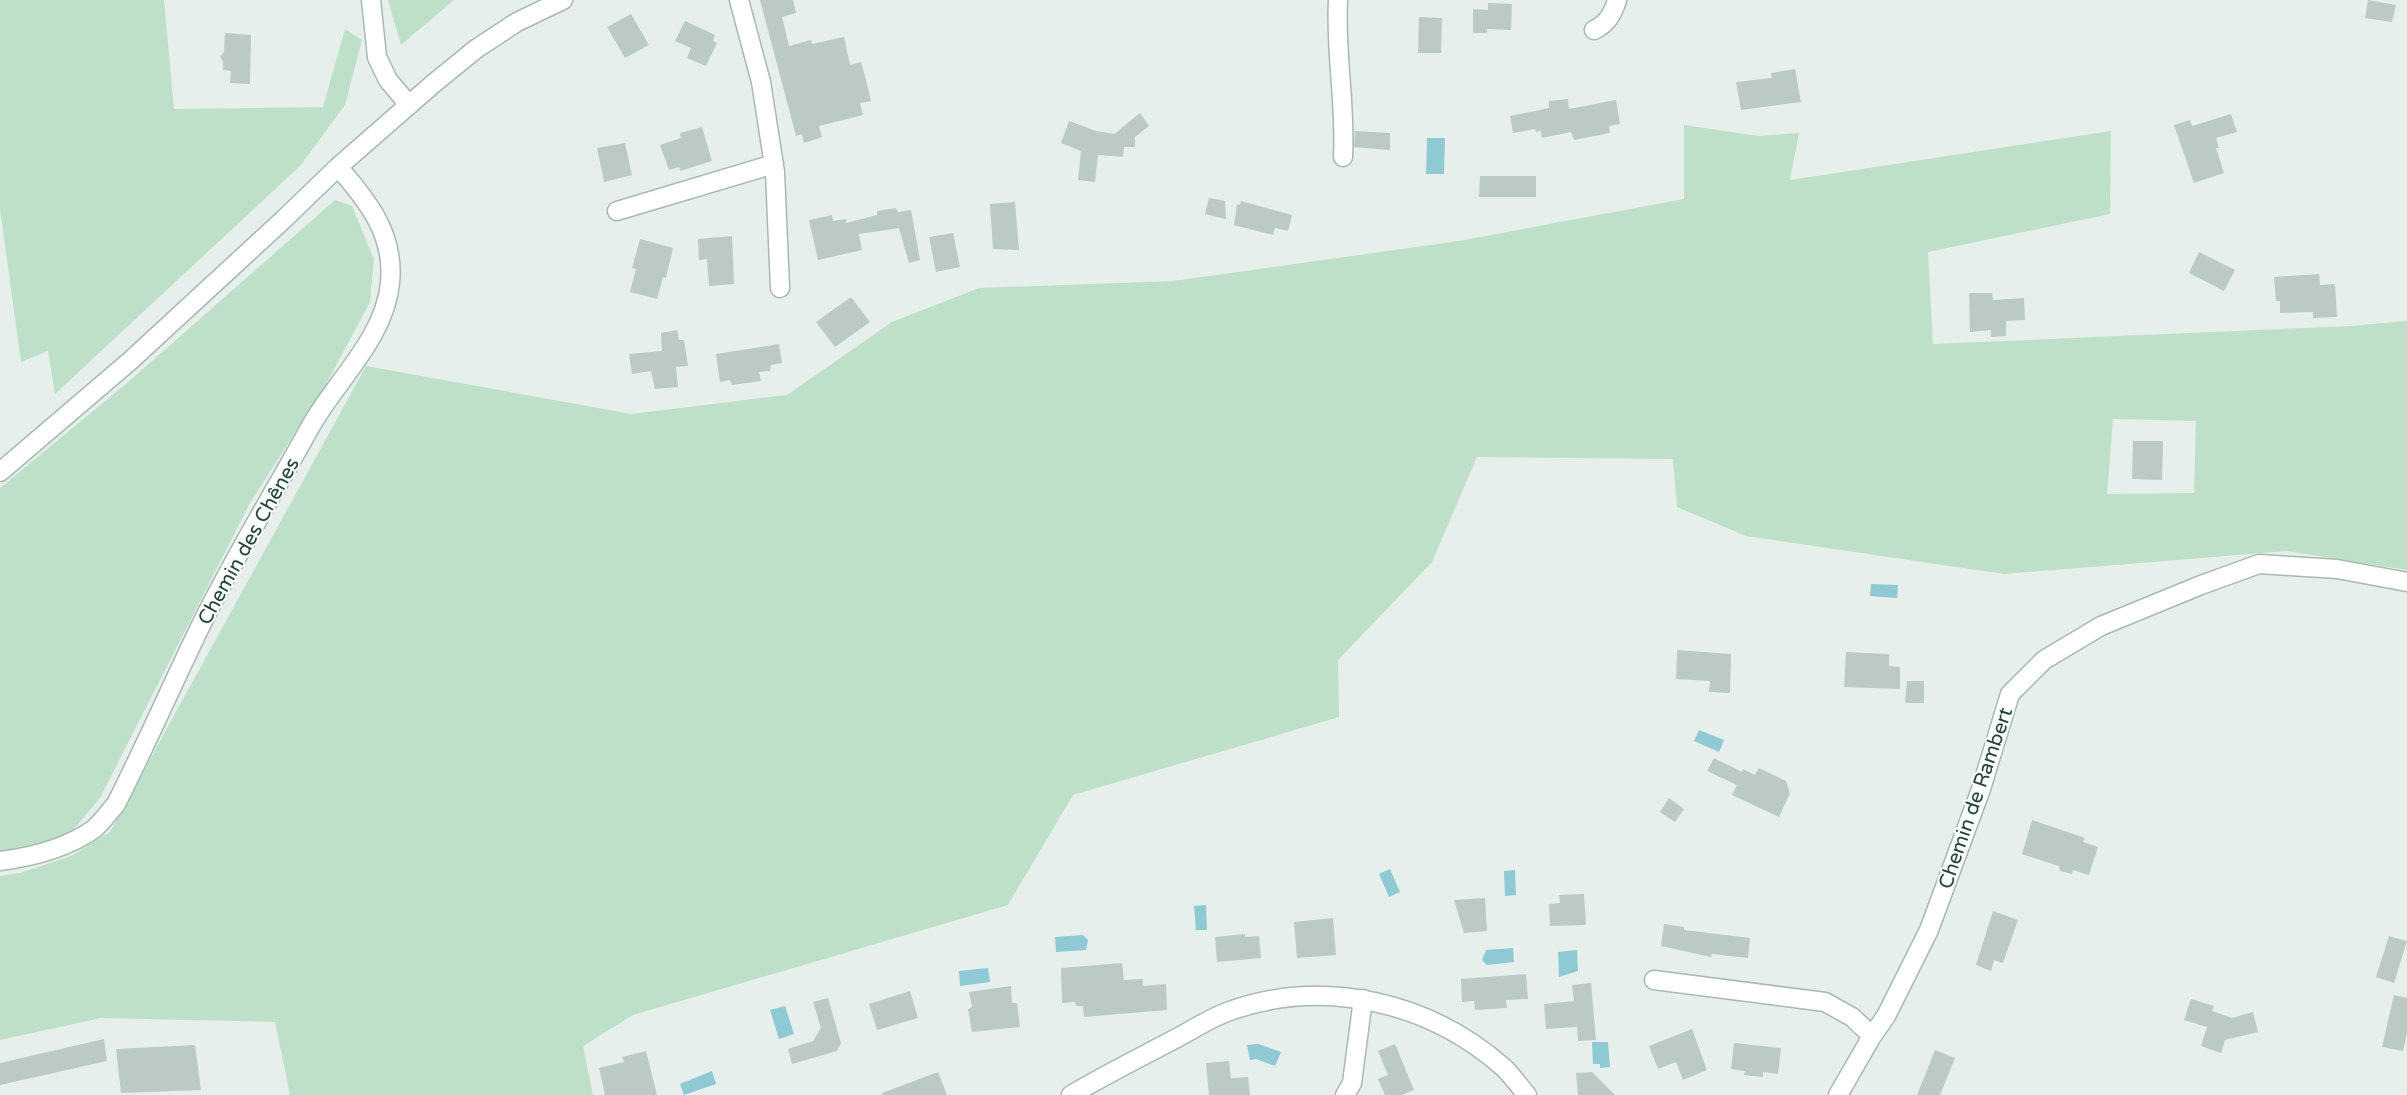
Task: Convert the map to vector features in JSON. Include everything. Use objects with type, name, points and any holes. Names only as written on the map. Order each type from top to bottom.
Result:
[{"type":"street","points":[[371,0],[377,57],[388,80],[409,105]]},
{"type":"street","points":[[0,472],[130,361],[338,167],[409,105],[476,49],[517,22],[563,0]]},
{"type":"street","points":[[740,0],[761,82],[774,164],[780,288]]},
{"type":"street","points":[[1338,0],[1338,48],[1345,127],[1343,157]]},
{"type":"street","points":[[1594,30],[1603,26],[1608,20],[1617,0]]},
{"type":"street","points":[[617,211],[774,164]]},
{"type":"street","name":"Chemin des Chênes","points":[[0,861],[22,858],[59,847],[94,828],[116,804],[205,618],[314,421],[378,322],[388,299],[391,270],[384,231],[375,212],[338,167]]},
{"type":"street","name":"Chemin de Rambert","points":[[1838,1095],[1886,1016],[1929,930],[1981,789],[2010,694],[2044,660],[2101,626],[2259,564],[2337,569],[2407,582]]},
{"type":"street","points":[[1654,980],[1825,1002],[1852,1017],[1872,1036]]},
{"type":"street","points":[[1071,1095],[1225,1012],[1273,999],[1298,996],[1340,996],[1402,1008],[1454,1032],[1504,1068],[1527,1095]]},
{"type":"street","points":[[1345,1095],[1352,1083],[1363,999]]},
{"type":"green space","points":[[0,0],[164,0],[174,109],[323,107],[345,29],[362,40],[345,105],[301,165],[55,394],[48,351],[21,362],[0,209]]},
{"type":"green space","points":[[388,0],[454,0],[401,45]]},
{"type":"green space","points":[[1684,125],[1759,136],[1799,133],[1790,180],[2111,131],[2110,214],[1928,252],[1933,344],[2351,326],[2407,321],[2407,570],[2287,551],[2004,574],[1746,536],[1677,507],[1673,459],[1477,457],[1432,562],[1338,660],[1339,717],[1073,795],[1008,905],[633,1015],[583,1046],[593,1095],[290,1095],[275,1022],[101,1018],[0,1040],[0,876],[20,873],[71,856],[110,832],[366,366],[631,414],[787,395],[892,322],[979,288],[1173,281],[1459,241],[1684,199]],"holes":[[[2113,419],[2196,421],[2194,493],[2107,494]]]},
{"type":"green space","points":[[335,200],[352,206],[374,259],[370,302],[325,386],[250,503],[100,798],[69,835],[36,848],[0,854],[0,488],[127,383]]},
{"type":"water","points":[[1427,138],[1445,138],[1444,174],[1426,174]]},
{"type":"water","points":[[1871,584],[1898,585],[1897,598],[1870,596]]},
{"type":"water","points":[[1699,730],[1724,740],[1719,752],[1694,741]]},
{"type":"water","points":[[1390,869],[1400,892],[1389,897],[1379,874]]},
{"type":"water","points":[[1515,870],[1516,895],[1505,896],[1504,871]]},
{"type":"water","points":[[1206,905],[1207,930],[1196,930],[1194,906]]},
{"type":"water","points":[[1083,935],[1088,940],[1086,950],[1056,952],[1055,937]]},
{"type":"water","points":[[1513,948],[1514,962],[1487,965],[1482,960],[1486,950]]},
{"type":"water","points":[[1577,950],[1578,971],[1559,977],[1558,952]]},
{"type":"water","points":[[988,968],[990,982],[960,986],[959,971]]},
{"type":"water","points":[[785,1006],[794,1034],[779,1039],[770,1010]]},
{"type":"water","points":[[1592,1042],[1608,1042],[1610,1067],[1600,1068],[1600,1064],[1593,1064]]},
{"type":"water","points":[[1258,1044],[1281,1052],[1275,1066],[1256,1059],[1250,1060],[1247,1045]]},
{"type":"water","points":[[712,1071],[716,1084],[684,1095],[680,1084]]},
{"type":"building","points":[[760,0],[793,0],[796,13],[782,17],[789,46],[811,40],[812,44],[844,37],[850,65],[861,62],[866,80],[871,101],[860,103],[863,115],[819,126],[822,137],[804,143],[802,134],[796,136]]},
{"type":"building","points":[[2368,0],[2396,5],[2392,22],[2365,18]]},
{"type":"building","points":[[1488,3],[1512,4],[1511,30],[1487,29],[1487,33],[1473,33],[1473,9],[1488,10]]},
{"type":"building","points":[[631,14],[649,45],[625,58],[607,27]]},
{"type":"building","points":[[1419,17],[1442,18],[1441,53],[1418,53]]},
{"type":"building","points":[[685,21],[715,35],[713,41],[717,43],[706,66],[687,58],[691,48],[675,41]]},
{"type":"building","points":[[225,33],[251,35],[250,84],[230,83],[231,71],[223,70],[223,61],[220,57],[224,52]]},
{"type":"building","points":[[1795,69],[1801,102],[1741,110],[1736,82],[1772,78],[1771,73]]},
{"type":"building","points":[[1568,99],[1569,109],[1616,100],[1620,124],[1609,126],[1610,133],[1574,140],[1571,132],[1542,138],[1541,131],[1536,132],[1535,129],[1513,133],[1510,116],[1549,108],[1549,101]]},
{"type":"building","points":[[1140,113],[1149,126],[1135,137],[1135,147],[1124,147],[1123,157],[1098,155],[1095,182],[1078,180],[1081,151],[1061,143],[1069,121],[1096,131],[1114,134]]},
{"type":"building","points":[[2231,114],[2237,132],[2216,138],[2219,148],[2216,148],[2224,173],[2194,183],[2174,125],[2190,120],[2192,126]]},
{"type":"building","points":[[702,127],[712,161],[680,171],[679,167],[669,170],[660,145],[681,138],[680,133]]},
{"type":"building","points":[[1355,131],[1390,133],[1390,150],[1354,147]]},
{"type":"building","points":[[625,143],[632,175],[604,182],[597,148]]},
{"type":"building","points":[[1480,176],[1536,176],[1536,197],[1479,197]]},
{"type":"building","points":[[1209,198],[1225,201],[1226,219],[1205,214]]},
{"type":"building","points":[[1241,201],[1292,215],[1288,231],[1275,228],[1273,235],[1234,225],[1237,204],[1240,205]]},
{"type":"building","points":[[1015,202],[1019,250],[993,249],[990,204]]},
{"type":"building","points":[[896,208],[898,212],[911,210],[920,260],[909,263],[899,228],[859,234],[862,250],[818,260],[809,220],[832,215],[833,221],[846,219],[846,223],[877,215],[877,211]]},
{"type":"building","points":[[953,233],[960,267],[936,272],[929,237]]},
{"type":"building","points":[[732,236],[734,284],[709,286],[707,259],[699,260],[698,239]]},
{"type":"building","points":[[640,239],[673,248],[666,278],[663,277],[657,299],[630,292],[636,269],[632,268]]},
{"type":"building","points":[[2199,252],[2235,270],[2224,291],[2189,273]]},
{"type":"building","points":[[2319,274],[2320,285],[2335,284],[2337,317],[2313,318],[2313,312],[2280,313],[2280,301],[2276,301],[2274,277]]},
{"type":"building","points":[[1969,293],[1992,293],[1993,300],[2024,298],[2025,320],[2006,321],[2006,336],[1991,337],[1991,330],[1970,332]]},
{"type":"building","points":[[851,297],[870,322],[835,347],[816,322]]},
{"type":"building","points":[[677,330],[679,340],[684,340],[688,366],[676,367],[678,387],[655,389],[651,371],[632,374],[629,354],[662,351],[661,333]]},
{"type":"building","points":[[779,344],[782,363],[771,365],[770,371],[759,372],[761,381],[732,385],[730,380],[720,382],[716,354]]},
{"type":"building","points":[[2133,441],[2163,441],[2162,480],[2132,479]]},
{"type":"building","points":[[1677,650],[1731,654],[1730,693],[1709,692],[1710,681],[1676,679]]},
{"type":"building","points":[[1846,652],[1889,654],[1889,666],[1900,667],[1900,689],[1844,687]]},
{"type":"building","points":[[1907,681],[1924,681],[1924,703],[1905,703]]},
{"type":"building","points":[[1714,758],[1742,772],[1743,769],[1755,775],[1759,768],[1786,781],[1790,793],[1779,817],[1732,795],[1737,785],[1707,771]]},
{"type":"building","points":[[1669,798],[1684,809],[1675,822],[1660,812]]},
{"type":"building","points":[[2032,820],[2085,838],[2083,842],[2098,847],[2089,875],[2073,870],[2072,874],[2060,871],[2059,866],[2022,854]]},
{"type":"building","points":[[1584,894],[1586,925],[1550,926],[1549,904],[1560,903],[1559,895]]},
{"type":"building","points":[[1485,898],[1487,931],[1464,933],[1454,900]]},
{"type":"building","points":[[1993,911],[2018,920],[2003,963],[1994,960],[1991,971],[1976,965]]},
{"type":"building","points":[[1333,918],[1336,955],[1297,958],[1294,922]]},
{"type":"building","points":[[1664,924],[1684,927],[1684,930],[1750,938],[1748,958],[1712,954],[1711,957],[1661,946]]},
{"type":"building","points":[[1245,934],[1245,937],[1259,936],[1261,958],[1217,962],[1215,937]]},
{"type":"building","points":[[2389,936],[2407,941],[2394,983],[2376,977]]},
{"type":"building","points":[[1122,963],[1124,980],[1143,979],[1143,986],[1166,984],[1167,1010],[1084,1017],[1083,1006],[1076,1006],[1075,1002],[1062,1003],[1061,968]]},
{"type":"building","points":[[1526,974],[1528,999],[1506,1000],[1507,1008],[1475,1010],[1474,1001],[1462,1002],[1461,979]]},
{"type":"building","points":[[1591,983],[1596,1040],[1578,1041],[1577,1027],[1546,1029],[1544,1004],[1574,1001],[1572,985]]},
{"type":"building","points":[[1011,986],[1012,1003],[1017,1003],[1020,1027],[972,1032],[968,1009],[972,1007],[969,992]]},
{"type":"building","points":[[910,991],[918,1018],[877,1030],[869,1004]]},
{"type":"building","points":[[2394,995],[2407,998],[2407,1033],[2403,1051],[2382,1047]]},
{"type":"building","points":[[828,998],[841,1043],[837,1051],[792,1064],[788,1049],[813,1041],[821,1028],[813,1002]]},
{"type":"building","points":[[2191,999],[2214,1006],[2212,1011],[2232,1018],[2253,1012],[2258,1032],[2225,1040],[2221,1053],[2201,1046],[2207,1027],[2184,1020]]},
{"type":"building","points":[[1692,1029],[1707,1070],[1683,1080],[1676,1062],[1658,1069],[1649,1046]]},
{"type":"building","points":[[104,1039],[107,1061],[0,1085],[0,1063]]},
{"type":"building","points":[[1734,1043],[1781,1048],[1778,1074],[1763,1072],[1763,1077],[1744,1075],[1745,1071],[1731,1069]]},
{"type":"building","points":[[1395,1044],[1414,1090],[1402,1095],[1385,1095],[1378,1079],[1388,1075],[1378,1051]]},
{"type":"building","points":[[195,1045],[201,1090],[121,1093],[116,1049]]},
{"type":"building","points":[[1935,1050],[1955,1058],[1940,1095],[1917,1095]]},
{"type":"building","points":[[646,1051],[657,1095],[605,1095],[599,1068],[624,1062],[622,1057]]},
{"type":"building","points":[[1229,1061],[1231,1078],[1248,1077],[1250,1095],[1209,1095],[1206,1063]]},
{"type":"building","points":[[938,1072],[947,1095],[882,1095],[882,1093]]},
{"type":"building","points":[[1592,1072],[1615,1095],[1578,1095],[1576,1073]]}]
